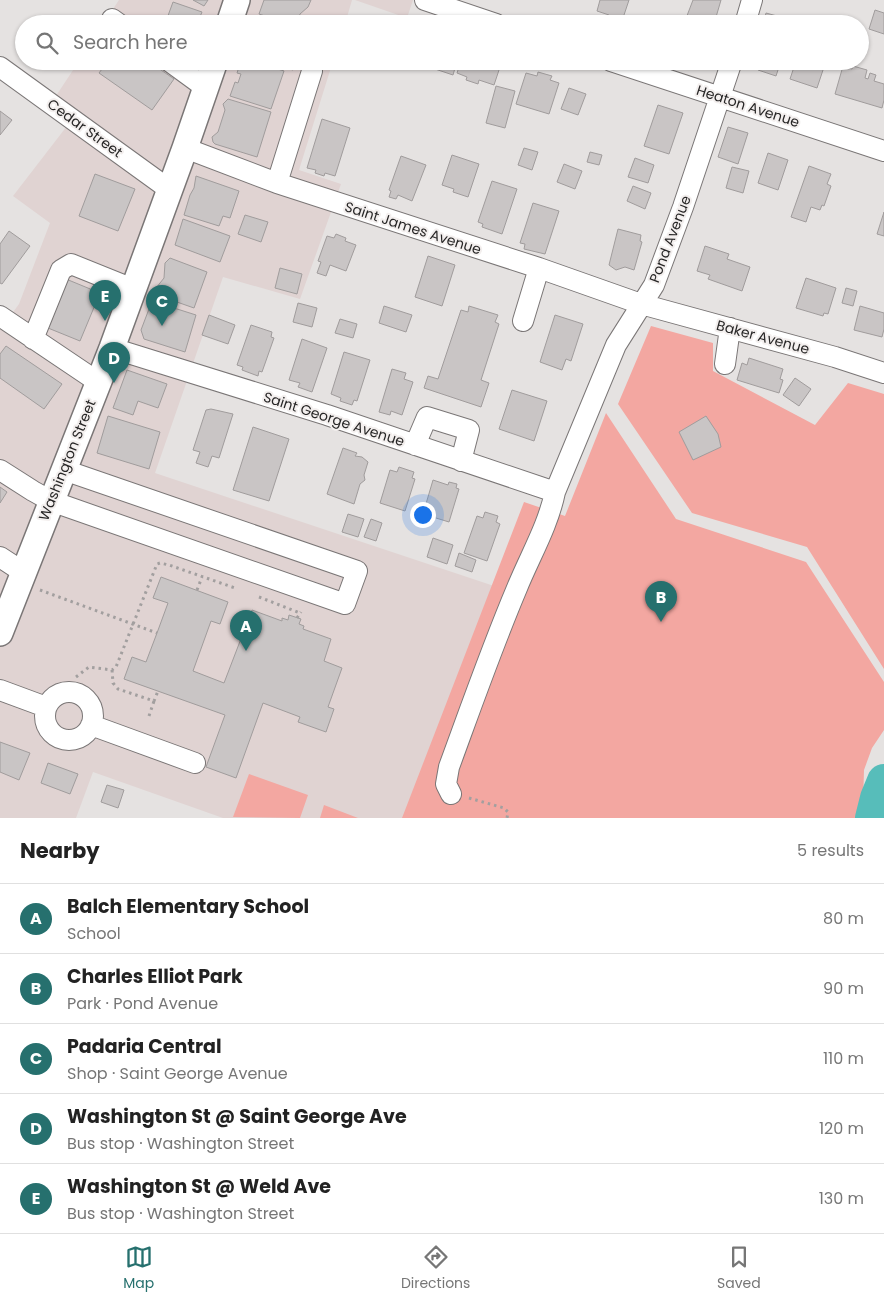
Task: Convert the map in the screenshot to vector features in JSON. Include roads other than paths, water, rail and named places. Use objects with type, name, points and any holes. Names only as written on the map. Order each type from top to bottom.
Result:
[{"type":"main road","points":[[232,15],[237,0]]},
{"type":"main road","name":"Washington Street","points":[[0,633],[31,581],[51,501],[112,348],[186,148],[212,70]]},
{"type":"street","points":[[425,0],[469,15]]},
{"type":"street","points":[[748,15],[752,0]]},
{"type":"street","name":"Cedar Street","points":[[0,67],[170,190]]},
{"type":"street","points":[[181,70],[206,88]]},
{"type":"street","name":"Heaton Avenue","points":[[638,70],[884,151]]},
{"type":"street","name":"Pond Avenue","points":[[451,794],[446,784],[449,767],[488,659],[551,512],[555,492],[616,345],[654,284],[683,207],[729,70]]},
{"type":"street","points":[[277,183],[312,71]]},
{"type":"street","name":"Saint James Avenue","points":[[186,148],[277,183],[539,268],[641,304]]},
{"type":"street","points":[[34,339],[61,270],[71,264],[134,289]]},
{"type":"street","points":[[523,321],[539,268]]},
{"type":"street","name":"Baker Avenue","points":[[641,304],[835,357],[884,373]]},
{"type":"street","points":[[0,316],[98,382]]},
{"type":"street","points":[[726,364],[730,328]]},
{"type":"street","name":"Saint George Avenue","points":[[112,348],[327,415],[555,492]]},
{"type":"street","points":[[415,445],[427,417],[469,430],[461,461]]},
{"type":"street","points":[[0,470],[51,501],[345,604],[356,571],[64,470]]},
{"type":"street","points":[[0,557],[31,581]]},
{"type":"street","points":[[0,690],[46,707]]},
{"type":"street","points":[[73,692],[88,701],[92,708],[93,717],[91,725],[87,732],[72,740],[56,737],[46,724],[44,716],[46,707],[50,700],[57,695],[73,692]]},
{"type":"street","points":[[91,725],[195,763]]},
{"type":"waterway","points":[[872,818],[884,781]]},
{"type":"place","name":"Washington St @ Weld Ave","points":[[105,321]]},
{"type":"place","name":"Padaria Central","points":[[162,326]]},
{"type":"place","name":"Washington St @ Saint George Ave","points":[[114,383]]},
{"type":"place","name":"Charles Elliot Park","points":[[661,622]]},
{"type":"place","name":"Balch Elementary School","points":[[246,651]]}]
